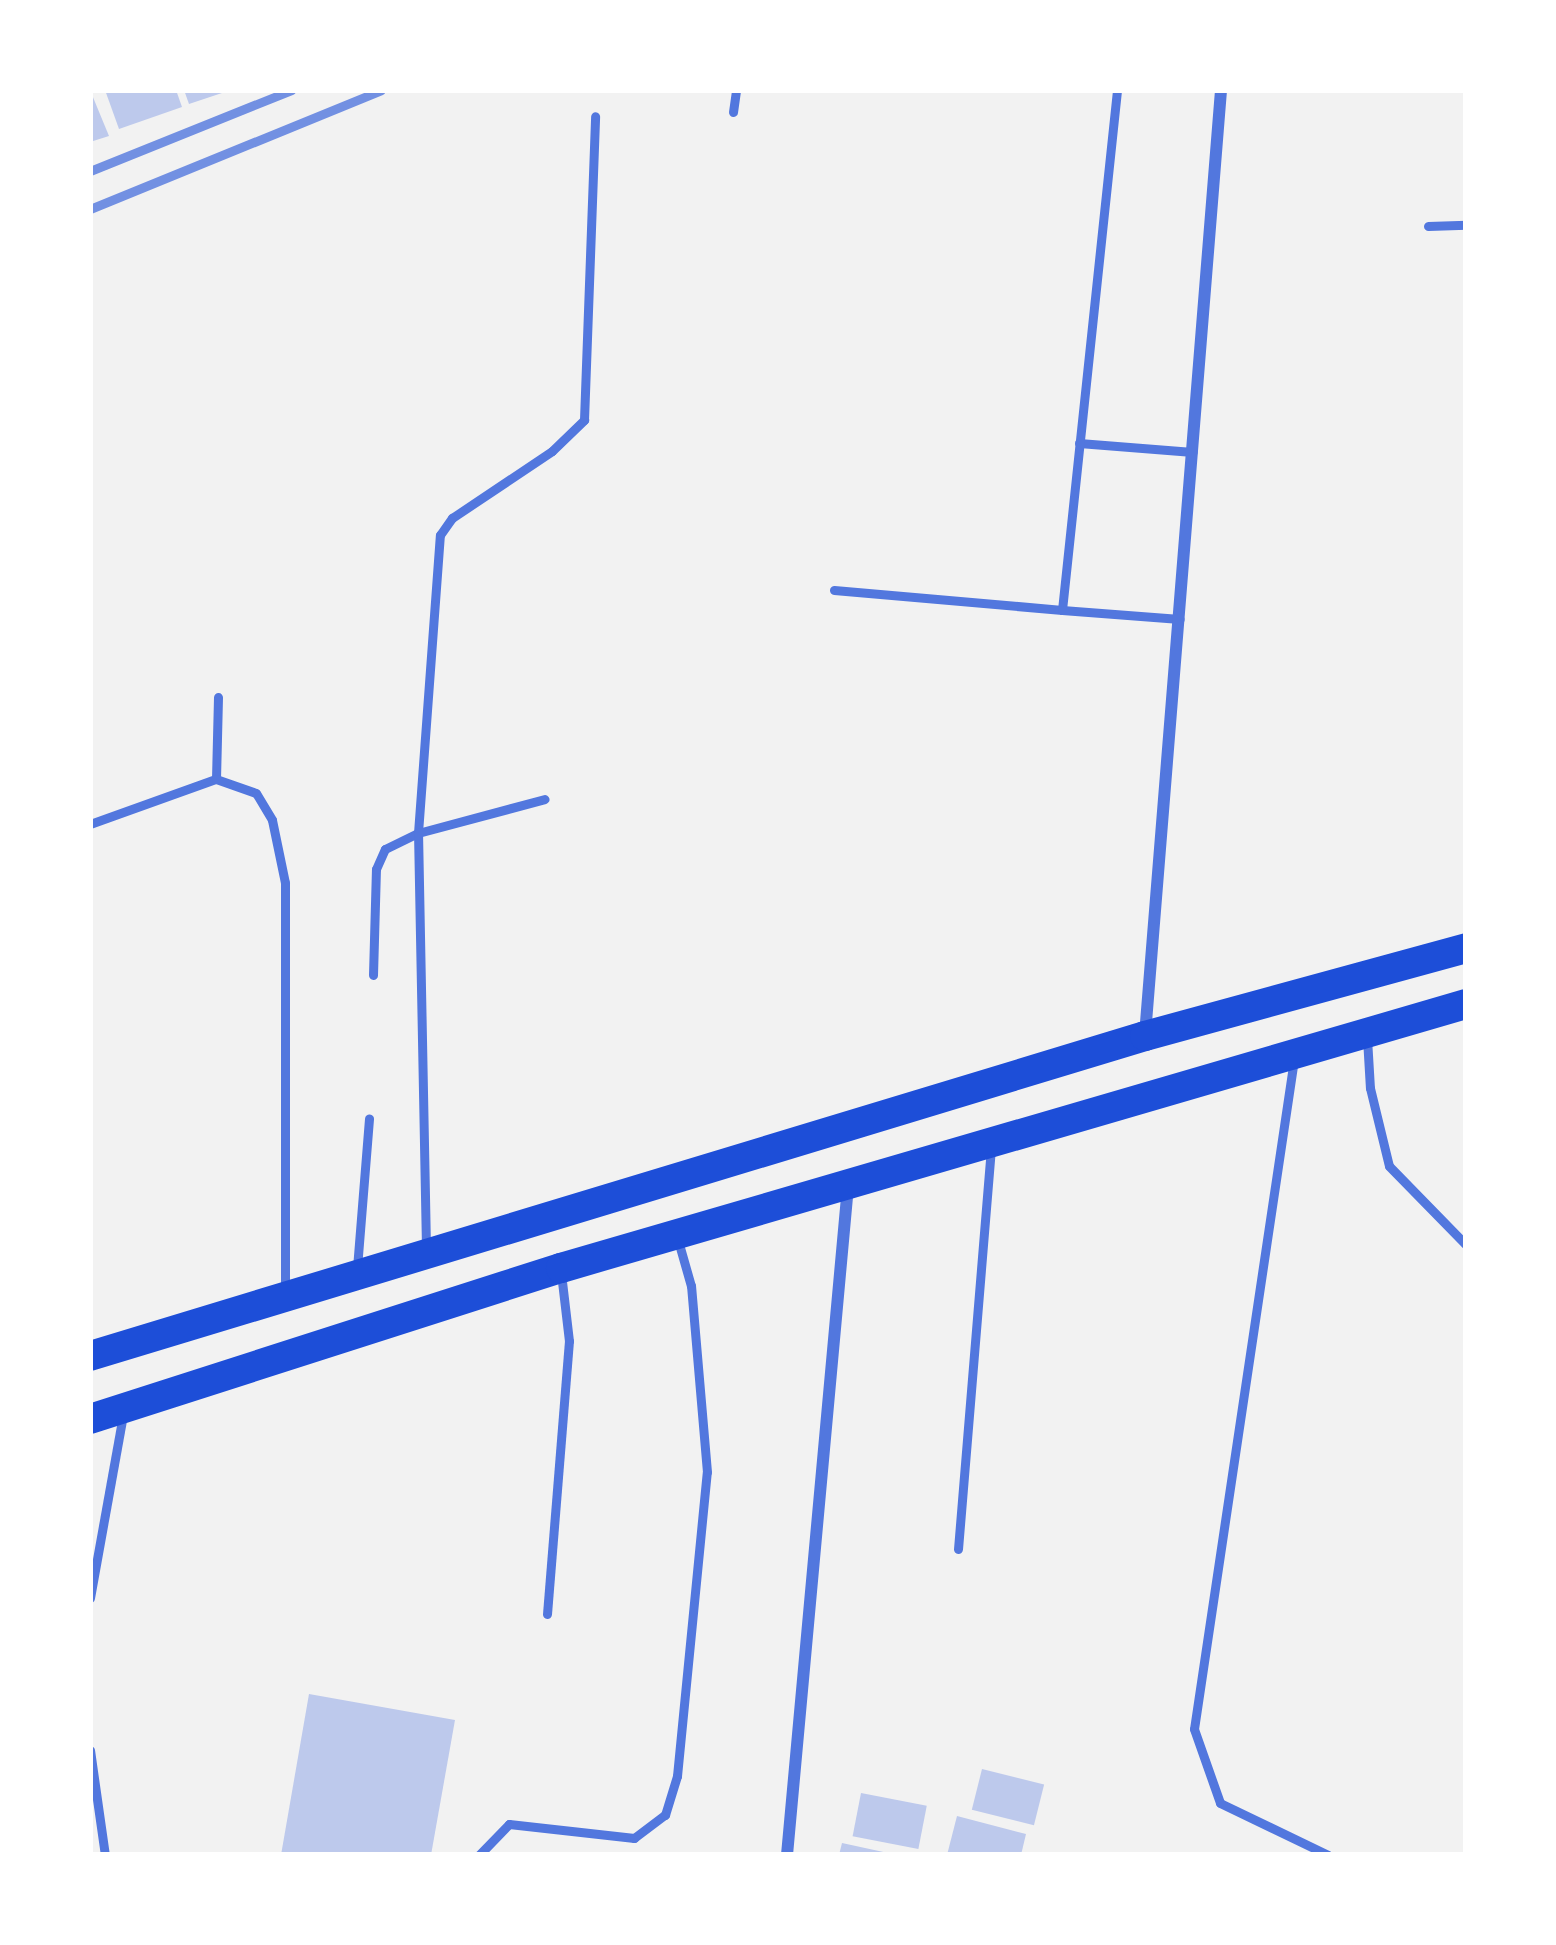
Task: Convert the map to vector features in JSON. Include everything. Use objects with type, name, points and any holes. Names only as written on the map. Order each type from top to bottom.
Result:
[{"type":"highway","points":[[90,1356],[1145,1036],[1466,948]]},
{"type":"highway","points":[[90,1419],[561,1268],[1466,1004]]},
{"type":"street","points":[[1145,1036],[1221,90]]},
{"type":"street","points":[[787,1855],[848,1184]]},
{"type":"lane","points":[[733,112],[736,90]]},
{"type":"lane","points":[[1062,610],[1117,90]]},
{"type":"lane","points":[[426,1254],[418,833],[440,535],[452,518],[552,451],[584,420],[596,116]]},
{"type":"lane","points":[[1428,226],[1466,225]]},
{"type":"lane","points":[[1079,443],[1195,452]]},
{"type":"lane","points":[[834,590],[1180,619]]},
{"type":"lane","points":[[216,779],[218,697]]},
{"type":"lane","points":[[90,824],[216,779],[256,793],[283,849],[284,1297]]},
{"type":"lane","points":[[373,975],[376,869],[385,849],[418,833],[545,799]]},
{"type":"lane","points":[[1367,1032],[1370,1088],[1389,1166],[1466,1245]]},
{"type":"lane","points":[[1295,1052],[1193,1730],[1220,1803],[1328,1855]]},
{"type":"lane","points":[[357,1275],[369,1118]]},
{"type":"lane","points":[[958,1549],[992,1139]]},
{"type":"lane","points":[[479,1855],[509,1824],[634,1838],[665,1816],[677,1776],[706,1472],[692,1286],[676,1236]]},
{"type":"lane","points":[[548,1615],[569,1341],[561,1268]]},
{"type":"lane","points":[[90,1598],[124,1407]]},
{"type":"lane","points":[[90,1750],[105,1855]]},
{"type":"building","points":[[90,90],[109,136],[90,142]]},
{"type":"building","points":[[105,90],[176,90],[182,107],[119,129]]},
{"type":"building","points":[[184,90],[228,90],[228,91],[189,104]]},
{"type":"building","points":[[309,1694],[455,1720],[431,1855],[281,1855]]},
{"type":"building","points":[[982,1769],[1044,1784],[1034,1825],[972,1810]]},
{"type":"building","points":[[861,1793],[927,1806],[918,1849],[853,1836]]},
{"type":"building","points":[[957,1816],[1026,1834],[1021,1855],[947,1855]]},
{"type":"building","points":[[842,1843],[888,1853],[839,1855]]},
{"type":"railway","points":[[90,171],[291,90]]},
{"type":"railway","points":[[90,209],[381,90]]}]
